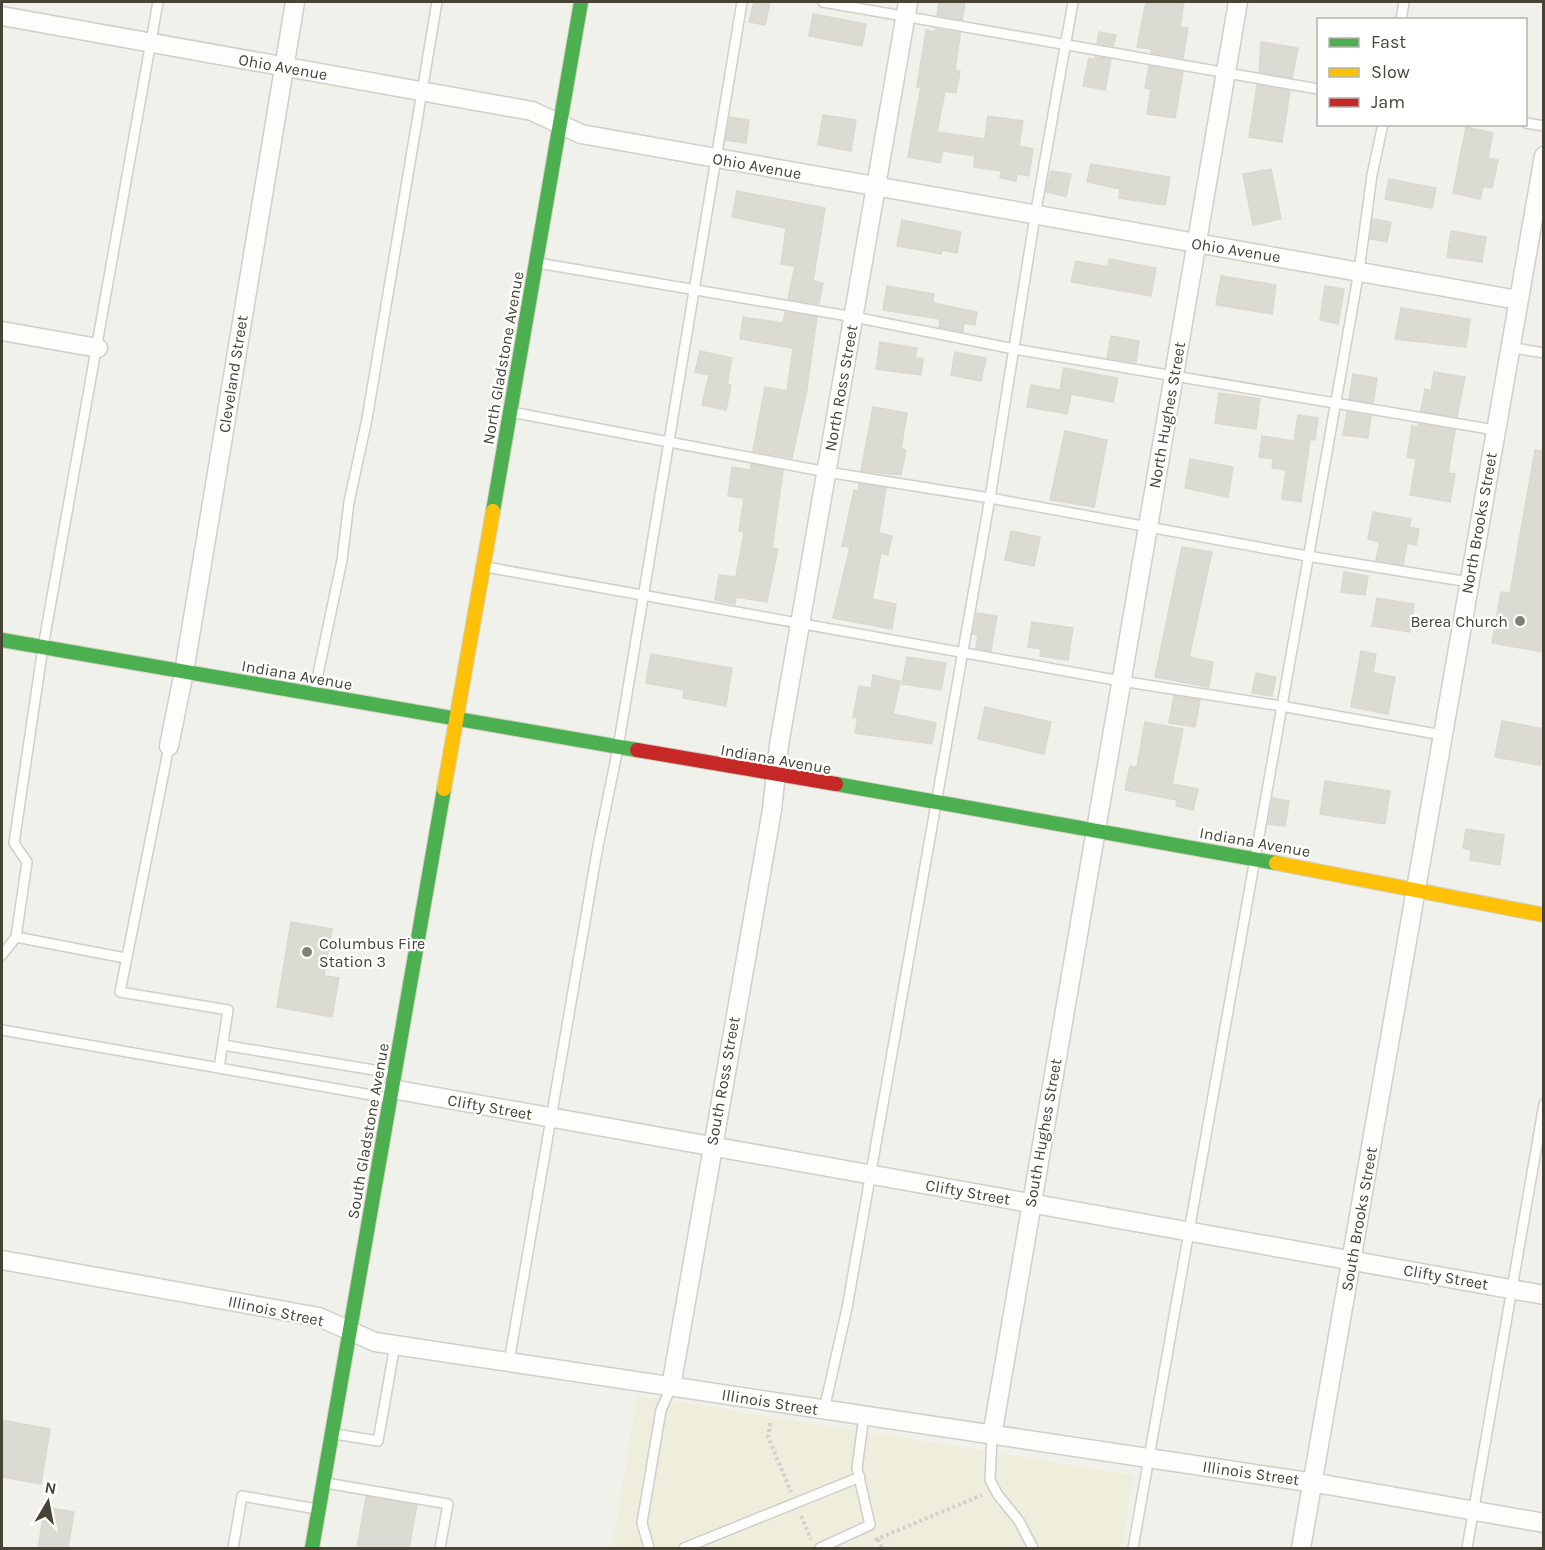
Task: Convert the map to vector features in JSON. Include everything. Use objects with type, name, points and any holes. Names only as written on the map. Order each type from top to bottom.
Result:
[{"type":"street","name":"Cleveland Street","points":[[169,746],[184,672],[295,2]]},
{"type":"street","name":"North Gladstone Avenue","points":[[456,720],[581,2]]},
{"type":"street","name":"North Hughes Street","points":[[1095,829],[1238,2]]},
{"type":"street","name":"North Ross Street","points":[[774,775],[906,9]]},
{"type":"street","name":"Ohio Avenue","points":[[7,11],[151,44],[532,111],[581,134],[1035,216],[1197,244],[1214,244],[1518,300]]},
{"type":"street","name":"North Brooks Street","points":[[1416,890],[1544,156]]},
{"type":"street","points":[[2,331],[98,348]]},
{"type":"street","name":"Indiana Avenue","points":[[2,640],[1095,829],[1544,915]]},
{"type":"street","name":"South Gladstone Avenue","points":[[312,1548],[456,720]]},
{"type":"street","name":"South Ross Street","points":[[671,1387],[711,1145],[772,810],[774,775]]},
{"type":"street","name":"South Hughes Street","points":[[992,1436],[1095,829]]},
{"type":"street","name":"South Brooks Street","points":[[1301,1548],[1416,890]]},
{"type":"street","name":"Clifty Street","points":[[393,1087],[552,1118],[1544,1295]]},
{"type":"street","name":"Illinois Street","points":[[2,1260],[319,1317],[375,1342],[992,1436],[1313,1482],[1544,1523]]},
{"type":"lane","points":[[2,955],[16,938],[27,862],[14,843],[43,647],[158,2]]},
{"type":"lane","points":[[314,695],[342,560],[349,502],[367,419],[437,2]]},
{"type":"lane","points":[[509,1362],[598,846],[618,748],[742,2]]},
{"type":"lane","points":[[823,2],[906,9],[1066,45],[1317,88]]},
{"type":"lane","points":[[824,1410],[847,1308],[934,802],[990,498],[1035,216],[1073,2]]},
{"type":"lane","points":[[1401,18],[1404,2]]},
{"type":"lane","points":[[1527,123],[1544,126]]},
{"type":"lane","points":[[1133,1548],[1256,859],[1334,401],[1359,271],[1372,175],[1383,126]]},
{"type":"lane","points":[[536,262],[854,318],[1014,349],[1174,377],[1187,376],[1495,430]]},
{"type":"lane","points":[[1509,347],[1544,353]]},
{"type":"lane","points":[[510,411],[827,472],[990,498],[1307,556],[1469,582]]},
{"type":"lane","points":[[483,567],[800,625],[1442,735]]},
{"type":"lane","points":[[169,746],[120,992],[228,1010],[219,1068]]},
{"type":"lane","points":[[16,938],[125,958]]},
{"type":"lane","points":[[2,1030],[219,1068],[393,1087]]},
{"type":"lane","points":[[223,1045],[393,1087]]},
{"type":"lane","points":[[1467,1548],[1544,1104]]},
{"type":"lane","points":[[332,1434],[378,1441],[394,1345]]},
{"type":"lane","points":[[649,1548],[642,1523],[661,1410],[671,1387]]},
{"type":"lane","points":[[820,1548],[870,1525],[857,1468],[864,1416]]},
{"type":"lane","points":[[992,1436],[990,1480],[998,1495],[1019,1521],[1033,1548]]},
{"type":"lane","points":[[684,1548],[860,1477]]},
{"type":"lane","points":[[324,1483],[448,1504],[440,1548]]},
{"type":"lane","points":[[233,1548],[242,1496],[319,1509]]},
{"type":"path","points":[[770,1423],[768,1437],[815,1548]]},
{"type":"path","points":[[870,1542],[982,1495]]},
{"type":"path","points":[[878,1539],[882,1548]]},
{"type":"shaded area","points":[[637,1395],[1134,1475],[1122,1548],[612,1548]]},
{"type":"building","points":[[754,2],[770,2],[765,25],[749,22]]},
{"type":"building","points":[[939,2],[965,2],[962,20],[937,15]]},
{"type":"building","points":[[1146,2],[1184,2],[1180,27],[1188,28],[1183,58],[1151,53],[1152,49],[1137,47]]},
{"type":"building","points":[[813,14],[866,24],[862,46],[809,36]]},
{"type":"building","points":[[935,29],[960,33],[955,70],[960,71],[956,93],[945,91],[937,132],[985,139],[988,116],[1023,121],[1019,146],[1033,149],[1029,176],[1017,174],[1016,181],[1000,178],[1001,171],[974,167],[975,156],[943,151],[940,163],[908,157],[921,87],[917,87],[926,30],[935,32]]},
{"type":"building","points":[[1099,32],[1116,35],[1113,46],[1097,43]]},
{"type":"building","points":[[1261,42],[1298,48],[1292,78],[1259,72]]},
{"type":"building","points":[[1095,57],[1111,59],[1105,90],[1083,86],[1089,58],[1094,60]]},
{"type":"building","points":[[1149,66],[1183,72],[1175,118],[1147,114],[1151,89],[1145,88]]},
{"type":"building","points":[[1257,85],[1290,91],[1282,142],[1249,137]]},
{"type":"building","points":[[823,115],[856,120],[851,151],[818,145]]},
{"type":"building","points":[[730,117],[749,120],[746,143],[726,140]]},
{"type":"building","points":[[1466,127],[1493,133],[1488,158],[1498,160],[1492,188],[1483,186],[1480,199],[1453,193]]},
{"type":"building","points":[[1091,164],[1170,177],[1165,205],[1119,198],[1120,189],[1087,182]]},
{"type":"building","points":[[1271,169],[1281,219],[1253,225],[1243,174]]},
{"type":"building","points":[[1051,171],[1071,174],[1066,196],[1046,192]]},
{"type":"building","points":[[1389,179],[1436,188],[1432,208],[1385,199]]},
{"type":"building","points":[[737,191],[825,208],[813,281],[823,283],[819,304],[788,299],[795,266],[781,264],[786,228],[732,217]]},
{"type":"building","points":[[1373,219],[1391,222],[1387,242],[1370,239]]},
{"type":"building","points":[[902,220],[961,232],[957,253],[942,250],[941,254],[897,246]]},
{"type":"building","points":[[1451,231],[1486,237],[1482,262],[1447,257]]},
{"type":"building","points":[[1109,259],[1156,268],[1151,296],[1071,282],[1076,261],[1108,267]]},
{"type":"building","points":[[1221,276],[1276,285],[1272,314],[1216,305]]},
{"type":"building","points":[[887,286],[934,294],[933,303],[977,312],[975,325],[964,323],[963,332],[939,327],[940,319],[883,310]]},
{"type":"building","points":[[1325,286],[1344,289],[1338,324],[1320,320]]},
{"type":"building","points":[[1401,308],[1470,319],[1466,347],[1395,339]]},
{"type":"building","points":[[785,312],[817,317],[807,389],[792,458],[753,451],[765,387],[787,391],[793,348],[740,339],[743,317],[783,323]]},
{"type":"building","points":[[1111,336],[1139,341],[1136,362],[1107,358]]},
{"type":"building","points":[[880,342],[917,348],[915,358],[923,359],[921,375],[876,369]]},
{"type":"building","points":[[700,351],[732,358],[727,384],[731,385],[726,410],[702,405],[709,375],[695,372]]},
{"type":"building","points":[[955,352],[986,358],[981,381],[951,375]]},
{"type":"building","points":[[1064,368],[1118,378],[1113,402],[1071,394],[1067,414],[1027,407],[1031,385],[1060,390]]},
{"type":"building","points":[[1434,372],[1465,377],[1457,417],[1421,411],[1425,389],[1431,391]]},
{"type":"building","points":[[1353,374],[1377,378],[1373,403],[1349,399]]},
{"type":"building","points":[[1219,393],[1260,399],[1256,429],[1215,423]]},
{"type":"building","points":[[873,407],[907,413],[901,449],[906,450],[901,475],[861,471]]},
{"type":"building","points":[[1347,412],[1371,416],[1368,438],[1343,435]]},
{"type":"building","points":[[1298,415],[1318,418],[1315,440],[1310,439],[1301,502],[1282,499],[1286,470],[1272,468],[1273,459],[1259,457],[1262,436],[1294,441]]},
{"type":"building","points":[[1419,424],[1455,430],[1448,473],[1455,474],[1450,502],[1410,495],[1416,459],[1407,457],[1412,426],[1418,427]]},
{"type":"building","points":[[1065,431],[1107,440],[1094,507],[1050,500]]},
{"type":"building","points":[[1535,450],[1544,451],[1544,652],[1492,643],[1501,592],[1510,593]]},
{"type":"building","points":[[1190,459],[1233,467],[1228,497],[1185,488]]},
{"type":"building","points":[[751,464],[783,470],[772,548],[778,549],[767,602],[736,597],[735,604],[715,600],[719,575],[736,577],[744,532],[739,531],[744,498],[728,496],[732,467],[750,470]]},
{"type":"building","points":[[859,484],[886,488],[879,533],[892,536],[888,555],[881,553],[872,599],[896,604],[892,629],[833,618],[850,547],[842,546],[854,490],[858,491]]},
{"type":"building","points":[[1373,512],[1411,519],[1409,527],[1419,529],[1416,545],[1407,543],[1403,565],[1376,560],[1380,542],[1368,539]]},
{"type":"building","points":[[1011,531],[1040,537],[1034,566],[1005,560]]},
{"type":"building","points":[[1182,547],[1212,552],[1189,657],[1213,662],[1209,687],[1155,677]]},
{"type":"building","points":[[1344,572],[1368,576],[1365,595],[1341,592]]},
{"type":"building","points":[[1377,598],[1414,604],[1410,632],[1372,626]]},
{"type":"building","points":[[977,613],[997,616],[991,651],[976,648],[978,635],[973,634]]},
{"type":"building","points":[[1032,622],[1073,628],[1068,660],[1040,656],[1041,649],[1028,647]]},
{"type":"building","points":[[1361,651],[1376,654],[1373,673],[1395,677],[1388,714],[1351,707]]},
{"type":"building","points":[[651,654],[732,668],[726,706],[683,698],[684,690],[646,683]]},
{"type":"building","points":[[907,657],[946,663],[941,690],[902,684]]},
{"type":"building","points":[[1256,673],[1276,677],[1272,696],[1252,693]]},
{"type":"building","points":[[873,675],[900,681],[893,714],[936,723],[932,744],[855,733],[858,718],[853,717],[859,686],[871,688]]},
{"type":"building","points":[[1174,696],[1200,700],[1195,727],[1169,723]]},
{"type":"building","points":[[985,707],[1051,722],[1044,754],[978,739]]},
{"type":"building","points":[[1502,721],[1544,729],[1540,765],[1495,757]]},
{"type":"building","points":[[1145,722],[1183,729],[1172,784],[1198,789],[1193,810],[1176,806],[1177,800],[1125,790],[1130,766],[1137,767]]},
{"type":"building","points":[[1325,781],[1390,791],[1385,824],[1320,814]]},
{"type":"building","points":[[1273,798],[1289,801],[1285,826],[1268,824]]},
{"type":"building","points":[[1466,829],[1504,835],[1500,865],[1470,860],[1471,850],[1463,848]]},
{"type":"building","name":"Columbus Fire Station 3","points":[[291,922],[332,929],[324,976],[339,978],[332,1017],[277,1007]]},
{"type":"building","points":[[2,1420],[50,1429],[41,1484],[2,1477]]},
{"type":"building","points":[[366,1497],[417,1505],[409,1548],[357,1548]]},
{"type":"building","points":[[45,1507],[74,1512],[68,1548],[38,1548]]},
{"type":"traffic: fast","points":[[493,511],[581,2]]},
{"type":"traffic: fast","points":[[2,640],[637,750]]},
{"type":"traffic: fast","points":[[836,784],[1276,863]]},
{"type":"traffic: fast","points":[[312,1548],[444,789]]},
{"type":"traffic: slow","points":[[444,789],[493,511]]},
{"type":"traffic: slow","points":[[1276,863],[1544,915]]},
{"type":"traffic: jam","points":[[637,750],[836,784]]},
{"type":"place","name":"Berea Church","points":[[1520,621]]},
{"type":"place","name":"Columbus Fire Station 3","points":[[307,952]]}]
